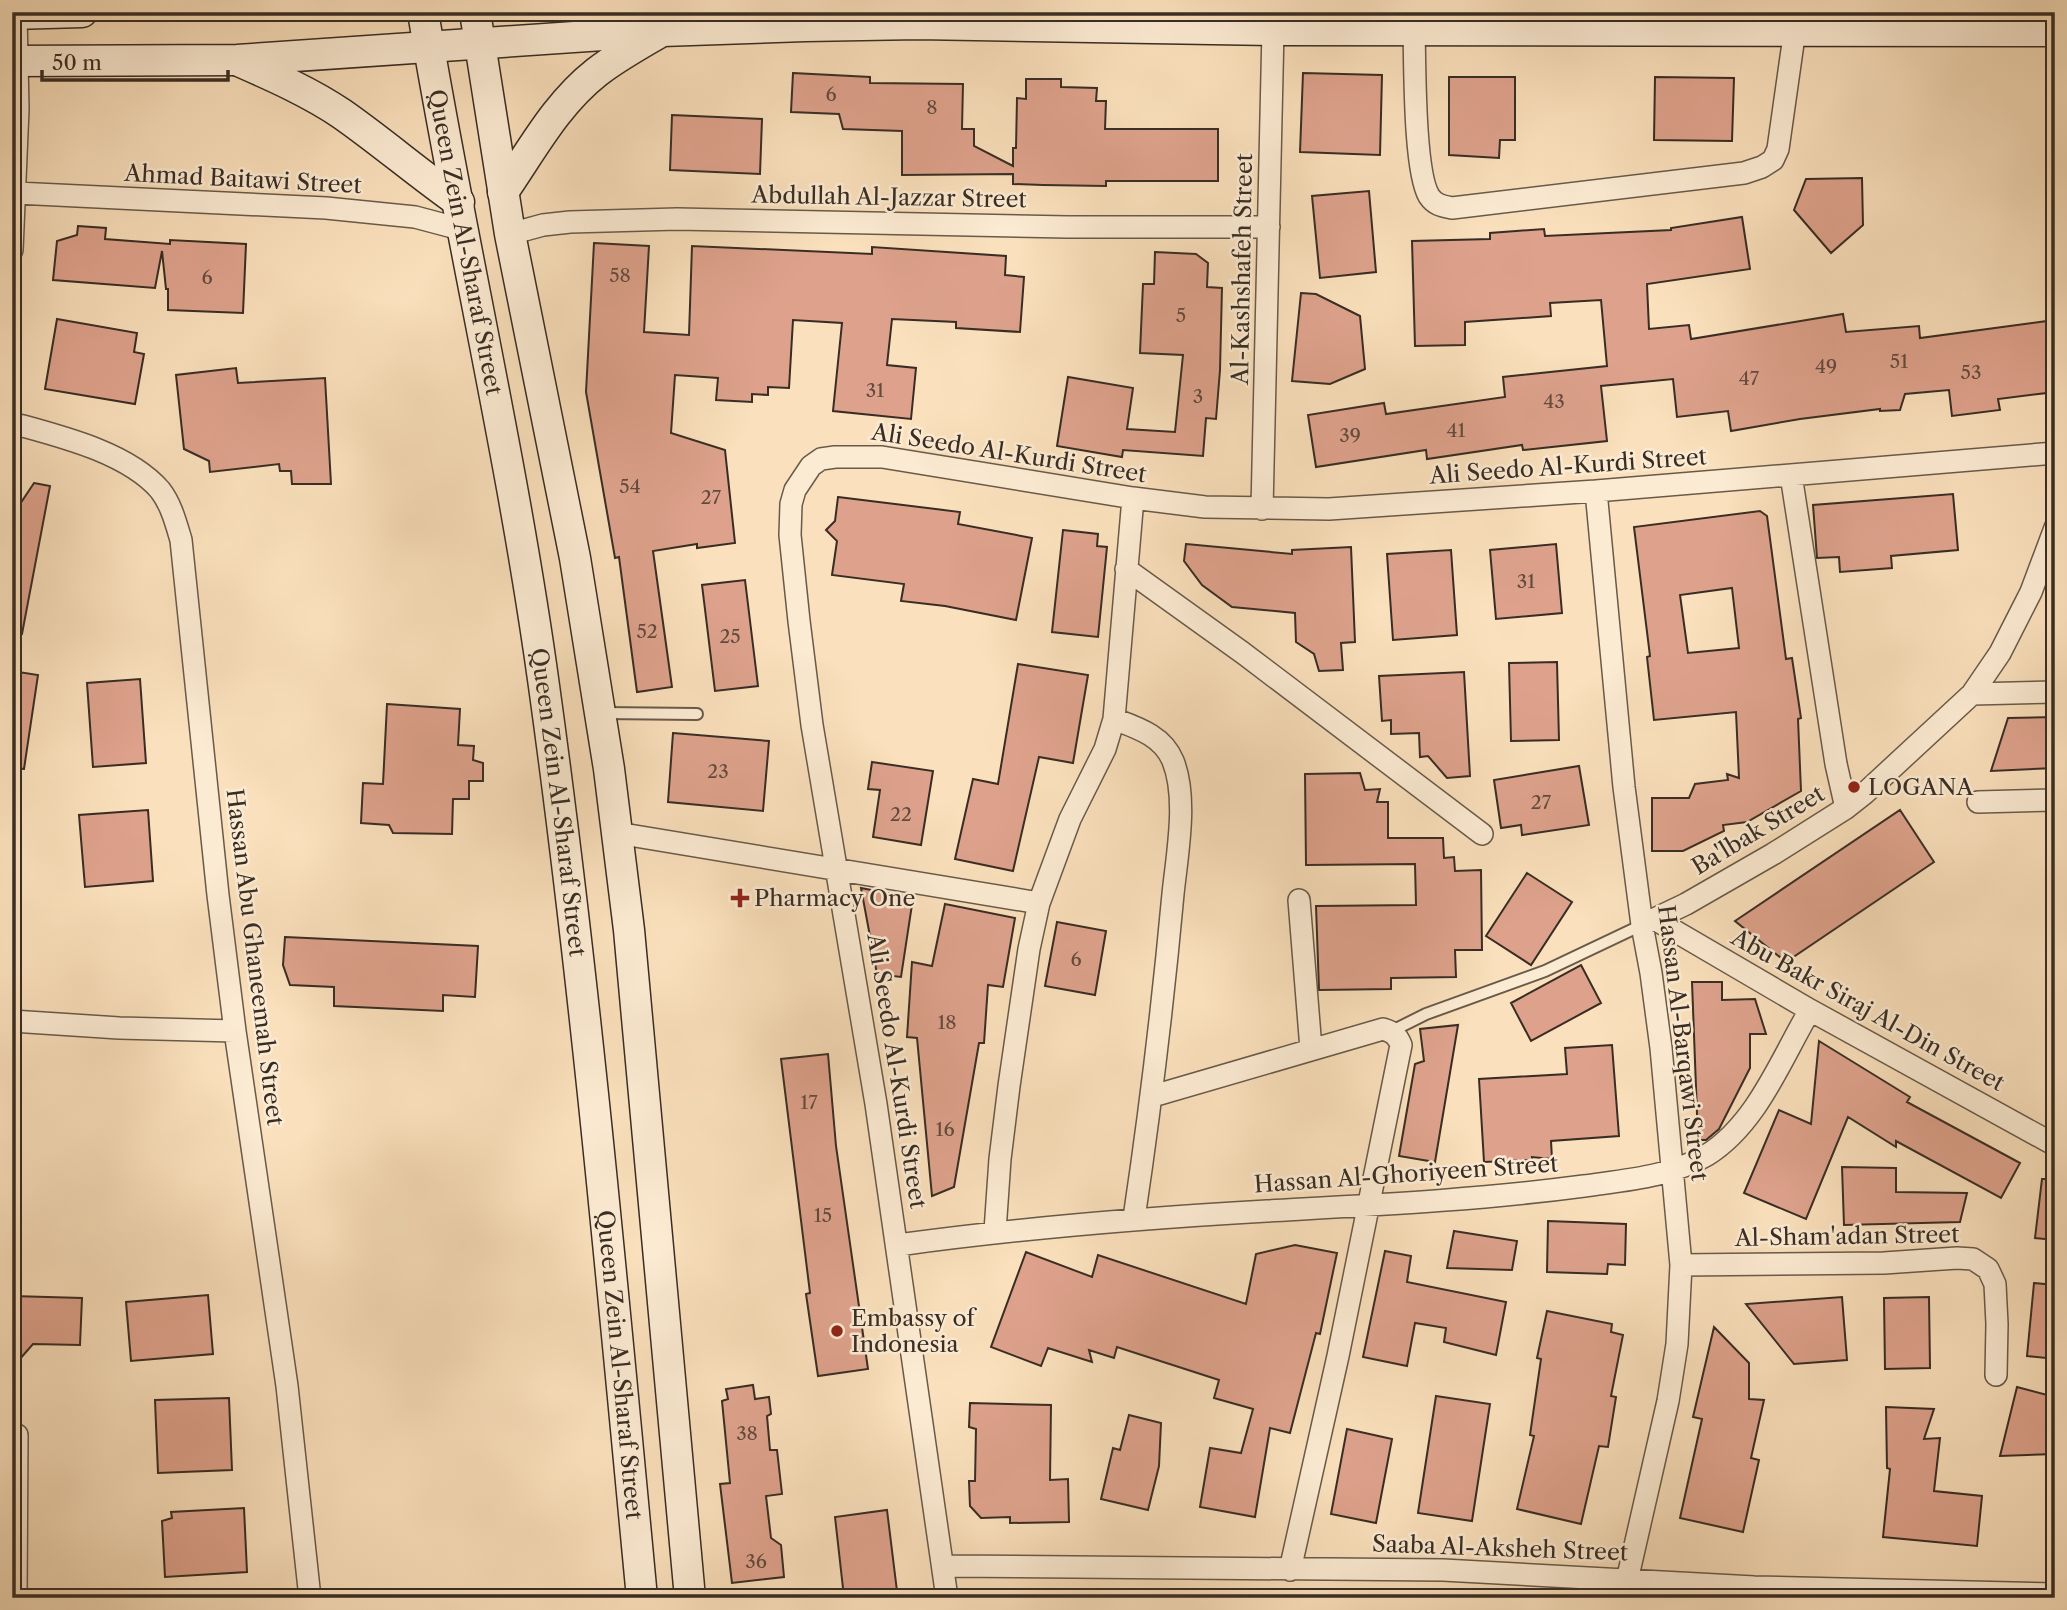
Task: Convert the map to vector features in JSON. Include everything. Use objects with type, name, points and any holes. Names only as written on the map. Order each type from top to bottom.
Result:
[{"type":"main road","points":[[14,14],[82,12]]},
{"type":"main road","name":"Queen Zein Al-Sharaf Street","points":[[424,12],[506,459],[545,695],[594,1102],[642,1598]]},
{"type":"main road","name":"Queen Zein Al-Sharaf Street","points":[[475,12],[510,234],[573,545],[601,713],[629,930],[690,1598]]},
{"type":"main road","points":[[15,62],[237,60],[662,31],[918,24],[1414,30],[1644,21],[1795,29],[2055,31]]},
{"type":"main road","points":[[503,192],[570,96],[610,62],[662,31]]},
{"type":"main road","points":[[237,60],[333,108],[462,216]]},
{"type":"street","points":[[12,250],[16,193],[14,14]]},
{"type":"street","points":[[1414,30],[1422,176],[1431,199],[1440,206],[1452,208],[1716,178],[1762,167],[1773,160],[1779,149],[1795,29]]},
{"type":"street","name":"Al-Kashshafeh Street","points":[[1262,509],[1273,30]]},
{"type":"street","name":"Ahmad Baitawi Street","points":[[16,193],[339,209],[415,217],[462,216]]},
{"type":"street","name":"Abdullah Al-Jazzar Street","points":[[510,234],[543,225],[570,222],[677,219],[1081,227],[1269,227]]},
{"type":"street","name":"Hassan Abu Ghaneemah Street","points":[[12,423],[75,442],[126,463],[161,491],[172,512],[181,540],[218,895],[235,1031],[288,1386],[310,1598]]},
{"type":"street","name":"Ali Seedo Al-Kurdi Street","points":[[947,1598],[898,1245],[812,725],[790,535],[791,504],[795,490],[811,466],[821,460],[835,457],[882,457],[1133,498],[1206,507],[1329,509],[1596,491],[2055,453]]},
{"type":"street","points":[[1791,475],[1836,764],[1846,808]]},
{"type":"street","name":"Hassan Al-Barqawi Street","points":[[1596,491],[1624,787],[1649,922],[1651,973],[1661,1048],[1681,1265],[1676,1344],[1668,1401],[1625,1588]]},
{"type":"street","points":[[995,1231],[1009,1086],[1029,949],[1039,903],[1070,820],[1105,749],[1114,719],[1133,498]]},
{"type":"street","name":"Ba'lbak Street","points":[[1649,922],[1773,854],[1846,808],[1866,793],[1972,694],[2000,653],[2031,592],[2055,528]]},
{"type":"street","points":[[1126,569],[1243,653],[1482,834]]},
{"type":"street","points":[[1972,694],[2055,692]]},
{"type":"street","points":[[1114,719],[1142,730],[1166,748],[1174,762],[1179,785],[1178,837],[1153,1096],[1134,1218]]},
{"type":"street","points":[[1978,802],[2055,800]]},
{"type":"street","points":[[617,833],[1039,903]]},
{"type":"street","points":[[1299,900],[1311,1049]]},
{"type":"street","name":"Abu Bakr Siraj Al-Din Street","points":[[1649,922],[2055,1145]]},
{"type":"street","name":"Hassan Al-Ghoriyeen Street","points":[[898,1245],[995,1231],[1134,1218],[1429,1203],[1544,1191],[1673,1170],[1706,1155],[1723,1143],[1740,1125],[1757,1104],[1810,1010]]},
{"type":"street","points":[[12,1021],[119,1028],[235,1031]]},
{"type":"street","points":[[1153,1096],[1383,1029],[1392,1031],[1401,1045],[1290,1570]]},
{"type":"street","name":"Al-Sham'adan Street","points":[[1681,1265],[1884,1263],[1973,1259],[1988,1269],[1995,1284],[1996,1375]]},
{"type":"street","points":[[16,1598],[17,1435]]},
{"type":"street","name":"Saaba Al-Aksheh Street","points":[[943,1566],[1444,1570],[1625,1588],[1754,1587],[2055,1594]]},
{"type":"lane","points":[[601,713],[697,714]]},
{"type":"lane","points":[[1392,1031],[1426,1014],[1545,971],[1649,922]]},
{"type":"building","points":[[793,73],[870,77],[870,83],[963,84],[962,129],[974,129],[974,146],[1013,166],[1017,98],[1026,99],[1026,79],[1061,79],[1061,87],[1097,88],[1096,101],[1106,101],[1105,129],[1218,129],[1218,181],[1106,181],[1106,186],[1043,185],[1013,184],[1013,174],[902,175],[902,131],[843,129],[839,114],[791,112]]},
{"type":"building","points":[[1303,73],[1382,75],[1380,155],[1300,152]]},
{"type":"building","points":[[1449,77],[1515,77],[1515,140],[1500,140],[1499,158],[1449,155]]},
{"type":"building","points":[[1655,77],[1734,78],[1732,141],[1654,140]]},
{"type":"building","points":[[672,115],[762,119],[760,174],[670,170]]},
{"type":"building","points":[[1862,178],[1863,225],[1831,253],[1794,210],[1806,179]]},
{"type":"building","points":[[1369,191],[1376,272],[1320,278],[1312,196]]},
{"type":"building","points":[[1742,217],[1750,269],[1647,284],[1649,329],[1689,325],[1691,339],[1843,314],[1846,332],[1919,326],[1920,338],[2055,320],[2055,392],[1998,399],[2000,410],[1952,416],[1949,390],[1905,394],[1900,410],[1880,409],[1731,431],[1728,411],[1677,417],[1673,379],[1601,386],[1607,441],[1523,450],[1522,445],[1427,459],[1426,450],[1316,467],[1308,415],[1384,403],[1386,414],[1505,397],[1503,377],[1607,366],[1601,300],[1550,303],[1551,316],[1465,322],[1465,345],[1415,346],[1412,241],[1490,239],[1490,233],[1544,229],[1545,236],[1671,230]]},
{"type":"building","points":[[78,226],[106,228],[105,239],[170,244],[170,240],[246,244],[243,313],[168,310],[168,289],[162,251],[155,288],[53,280],[57,241],[77,235]]},
{"type":"building","points":[[594,243],[649,246],[644,332],[689,335],[692,246],[872,254],[872,247],[1006,256],[1005,275],[1024,277],[1020,332],[956,328],[956,322],[892,319],[887,365],[916,368],[911,419],[833,411],[842,323],[793,320],[789,388],[768,387],[768,395],[752,394],[752,402],[716,400],[718,378],[675,375],[671,433],[725,450],[735,543],[697,548],[697,544],[653,551],[672,687],[637,692],[619,557],[615,558],[586,392]]},
{"type":"building","points":[[1155,252],[1196,254],[1208,263],[1207,287],[1222,288],[1216,419],[1206,418],[1203,456],[1123,450],[1122,457],[1057,446],[1068,377],[1133,388],[1127,429],[1175,432],[1183,355],[1140,353],[1143,284],[1154,284]]},
{"type":"building","points":[[1301,293],[1316,294],[1360,316],[1365,369],[1330,384],[1292,381]]},
{"type":"building","points":[[57,319],[137,333],[134,352],[144,354],[135,404],[45,389]]},
{"type":"building","points":[[236,368],[238,383],[325,378],[331,484],[292,484],[291,471],[280,471],[279,464],[210,472],[209,461],[184,449],[176,375]]},
{"type":"building","points":[[34,483],[50,486],[22,634],[12,633],[12,530],[18,500],[22,501]]},
{"type":"building","points":[[1953,494],[1958,550],[1891,556],[1892,568],[1840,572],[1839,557],[1817,558],[1813,505]]},
{"type":"building","points":[[838,497],[960,512],[958,524],[1032,538],[1016,620],[945,606],[901,601],[904,584],[832,575],[837,541],[826,530],[835,521]]},
{"type":"building","points":[[1760,511],[1767,516],[1786,659],[1792,658],[1801,718],[1798,719],[1801,791],[1747,822],[1723,825],[1724,831],[1683,851],[1652,851],[1652,798],[1689,798],[1695,784],[1728,780],[1727,774],[1739,778],[1736,712],[1654,720],[1647,657],[1650,656],[1634,527]],"holes":[[[1732,588],[1739,648],[1688,653],[1680,595]]]},
{"type":"building","points":[[1063,530],[1098,534],[1097,546],[1107,547],[1098,637],[1052,632]]},
{"type":"building","points":[[1186,544],[1292,554],[1292,550],[1351,547],[1355,642],[1341,643],[1343,670],[1319,671],[1314,654],[1296,642],[1295,613],[1232,607],[1202,585],[1184,561]]},
{"type":"building","points":[[1556,544],[1562,613],[1496,619],[1490,550]]},
{"type":"building","points":[[1451,550],[1457,635],[1393,640],[1387,554]]},
{"type":"building","points":[[745,580],[758,686],[715,691],[702,585]]},
{"type":"building","points":[[1557,662],[1559,740],[1511,741],[1509,663]]},
{"type":"building","points":[[1018,664],[1088,675],[1073,763],[1039,757],[1013,871],[955,859],[973,779],[998,784]]},
{"type":"building","points":[[12,671],[38,675],[24,769],[12,768]]},
{"type":"building","points":[[1464,672],[1470,776],[1447,778],[1428,756],[1420,757],[1419,733],[1391,734],[1391,720],[1382,721],[1379,676]]},
{"type":"building","points":[[140,679],[146,763],[93,767],[87,683]]},
{"type":"building","points":[[387,704],[460,709],[458,745],[474,746],[473,760],[483,763],[483,781],[469,781],[469,799],[453,799],[452,834],[393,833],[389,825],[361,823],[363,783],[383,784]]},
{"type":"building","points":[[2055,717],[2055,768],[1991,771],[2008,718]]},
{"type":"building","points":[[673,733],[769,741],[763,811],[668,802]]},
{"type":"building","points":[[872,762],[933,771],[921,845],[873,837],[880,790],[868,789]]},
{"type":"building","points":[[1579,766],[1589,825],[1522,835],[1521,825],[1501,828],[1494,780]]},
{"type":"building","points":[[1360,773],[1365,790],[1380,789],[1377,802],[1388,802],[1388,838],[1443,838],[1444,858],[1454,857],[1455,871],[1481,870],[1482,950],[1455,950],[1456,977],[1391,978],[1391,989],[1319,990],[1316,906],[1416,905],[1415,864],[1306,865],[1305,774]]},
{"type":"building","points":[[148,810],[153,881],[85,887],[79,815]]},
{"type":"building","points":[[1900,810],[1934,862],[1786,962],[1735,921]]},
{"type":"building","points":[[1527,873],[1572,902],[1531,965],[1486,936]]},
{"type":"building","points":[[861,888],[913,898],[901,977],[877,974]]},
{"type":"building","points":[[945,904],[1015,918],[1003,987],[988,985],[984,1043],[979,1043],[954,1187],[932,1196],[917,1038],[907,1037],[912,962],[932,966]]},
{"type":"building","points":[[1057,922],[1106,931],[1095,995],[1045,986]]},
{"type":"building","points":[[285,937],[478,946],[475,997],[443,995],[443,1011],[334,1006],[334,987],[290,985],[283,965]]},
{"type":"building","points":[[1581,965],[1601,1003],[1531,1041],[1511,1003]]},
{"type":"building","points":[[1692,982],[1722,982],[1722,1000],[1755,999],[1766,1034],[1750,1034],[1750,1068],[1719,1129],[1706,1140],[1698,1140]]},
{"type":"building","points":[[1458,1025],[1435,1162],[1399,1156],[1415,1064],[1424,1061],[1420,1029]]},
{"type":"building","points":[[1819,1041],[1910,1097],[1907,1102],[2020,1163],[2001,1198],[1896,1141],[1896,1147],[1848,1117],[1806,1219],[1744,1193],[1779,1110],[1811,1124]]},
{"type":"building","points":[[1612,1045],[1619,1136],[1551,1141],[1552,1159],[1532,1157],[1532,1160],[1484,1162],[1479,1079],[1567,1074],[1565,1048]]},
{"type":"building","points":[[828,1054],[836,1146],[868,1369],[818,1376],[806,1294],[810,1293],[781,1059]]},
{"type":"building","points":[[1842,1167],[1896,1168],[1896,1192],[1967,1193],[1960,1222],[1844,1225]]},
{"type":"building","points":[[2042,1179],[2055,1179],[2055,1240],[2035,1238]]},
{"type":"building","points":[[1548,1221],[1626,1224],[1625,1265],[1608,1264],[1607,1274],[1547,1272]]},
{"type":"building","points":[[1454,1231],[1517,1241],[1512,1270],[1447,1268]]},
{"type":"building","points":[[1295,1245],[1337,1253],[1320,1334],[1316,1333],[1290,1433],[1270,1428],[1255,1517],[1200,1507],[1210,1448],[1241,1453],[1253,1409],[1214,1398],[1219,1380],[1117,1347],[1114,1358],[1089,1350],[1092,1362],[1048,1348],[1041,1366],[991,1347],[1026,1252],[1092,1277],[1098,1255],[1246,1304],[1256,1254]]},
{"type":"building","points":[[1385,1251],[1411,1256],[1407,1282],[1506,1302],[1496,1355],[1444,1342],[1446,1328],[1415,1323],[1407,1366],[1363,1357]]},
{"type":"building","points":[[2034,1283],[2055,1285],[2055,1359],[2027,1356]]},
{"type":"building","points":[[208,1295],[213,1354],[131,1361],[126,1302]]},
{"type":"building","points":[[12,1296],[82,1298],[80,1345],[33,1344],[12,1368]]},
{"type":"building","points":[[1842,1297],[1847,1360],[1794,1364],[1746,1304]]},
{"type":"building","points":[[1929,1297],[1930,1368],[1885,1369],[1884,1298]]},
{"type":"building","points":[[1547,1311],[1612,1324],[1611,1332],[1623,1335],[1611,1396],[1616,1397],[1608,1447],[1599,1446],[1581,1524],[1517,1509],[1534,1436],[1530,1435],[1541,1359],[1537,1358]]},
{"type":"building","points":[[1714,1327],[1749,1363],[1749,1399],[1764,1400],[1751,1458],[1759,1460],[1743,1532],[1680,1518],[1702,1419],[1693,1417]]},
{"type":"building","points":[[753,1385],[755,1399],[769,1397],[771,1414],[767,1416],[770,1450],[777,1450],[782,1494],[766,1496],[771,1538],[781,1545],[784,1577],[732,1583],[720,1484],[730,1483],[722,1401],[728,1399],[726,1389]]},
{"type":"building","points":[[2017,1387],[2055,1397],[2055,1454],[2000,1456]]},
{"type":"building","points":[[1436,1396],[1490,1404],[1472,1521],[1418,1513]]},
{"type":"building","points":[[229,1398],[232,1470],[158,1473],[155,1400]]},
{"type":"building","points":[[970,1403],[1051,1405],[1050,1480],[1068,1479],[1069,1522],[1010,1523],[1010,1517],[981,1518],[970,1506],[969,1481],[975,1481],[976,1429],[969,1427]]},
{"type":"building","points":[[1886,1407],[1934,1409],[1924,1439],[1940,1438],[1934,1491],[1982,1496],[1977,1546],[1883,1537],[1890,1469],[1887,1468]]},
{"type":"building","points":[[1129,1415],[1161,1423],[1159,1466],[1148,1510],[1101,1499],[1113,1448],[1120,1450]]},
{"type":"building","points":[[1347,1429],[1392,1439],[1376,1523],[1331,1514]]},
{"type":"building","points":[[244,1508],[247,1572],[165,1577],[162,1521],[172,1518],[171,1512]]},
{"type":"building","points":[[887,1510],[897,1591],[844,1597],[835,1517]]},
{"type":"place","name":"LOGANA","points":[[1854,787]]},
{"type":"place","name":"Pharmacy One","points":[[740,898]]},
{"type":"place","name":"Embassy of Indonesia","points":[[837,1331]]}]
